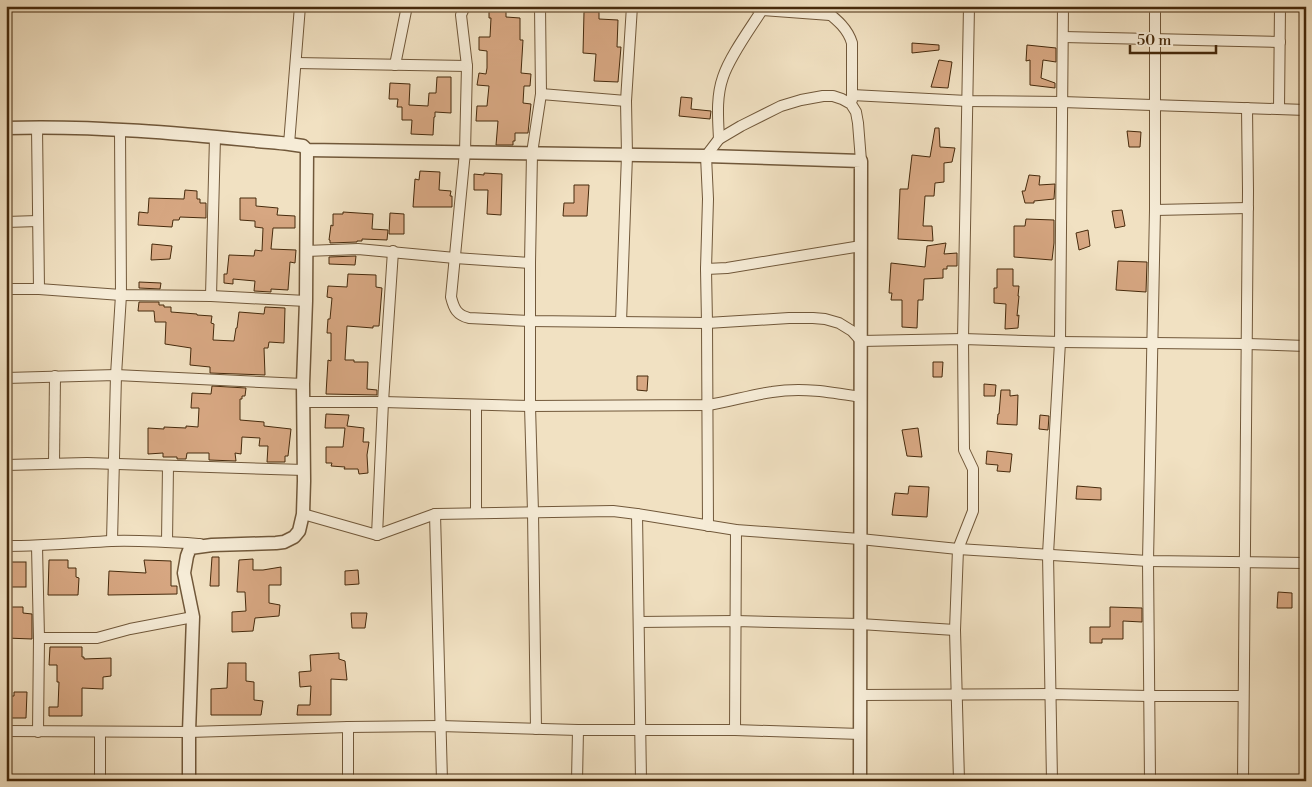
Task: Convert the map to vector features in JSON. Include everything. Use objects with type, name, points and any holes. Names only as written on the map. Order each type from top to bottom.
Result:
[{"type":"street","points":[[289,144],[300,6]]},
{"type":"street","points":[[395,65],[406,6]]},
{"type":"street","points":[[465,6],[461,15],[467,66],[465,152],[451,297],[455,311],[461,316],[530,321],[621,322],[707,322],[789,318],[825,319],[852,331],[861,341],[963,339],[1306,346]]},
{"type":"street","points":[[536,729],[530,406],[530,263],[532,153],[541,94],[540,6]]},
{"type":"street","points":[[621,322],[627,155],[626,102],[632,6]]},
{"type":"street","points":[[820,6],[850,34],[852,43],[852,99],[858,123],[861,161],[860,781]]},
{"type":"street","points":[[959,781],[955,630],[958,549],[973,510],[973,469],[964,450],[963,339],[969,6]]},
{"type":"street","points":[[1052,781],[1048,554],[1060,342],[1063,6]]},
{"type":"street","points":[[1150,781],[1148,561],[1155,210],[1155,6]]},
{"type":"street","points":[[1279,109],[1280,6]]},
{"type":"street","points":[[718,139],[718,112],[723,76],[757,8],[830,15]]},
{"type":"street","points":[[1063,37],[1280,42]]},
{"type":"street","points":[[296,63],[467,66]]},
{"type":"street","points":[[541,94],[626,102]]},
{"type":"street","points":[[708,526],[706,269],[708,198],[706,156],[718,139],[781,106],[823,96],[833,96],[842,99],[1062,102],[1306,110]]},
{"type":"street","points":[[1243,781],[1248,108]]},
{"type":"street","points":[[6,128],[37,127],[120,130],[289,144],[303,146],[307,150],[706,156],[861,161]]},
{"type":"street","points":[[37,127],[39,289]]},
{"type":"street","points":[[112,541],[120,295],[120,130]]},
{"type":"street","points":[[211,296],[215,137]]},
{"type":"street","points":[[6,546],[38,546],[112,541],[212,544],[276,543],[284,542],[294,537],[299,531],[303,514],[304,470],[303,384],[306,301],[307,150]]},
{"type":"street","points":[[1155,210],[1248,208]]},
{"type":"street","points":[[6,222],[38,221]]},
{"type":"street","points":[[706,269],[727,268],[861,246]]},
{"type":"street","points":[[306,251],[358,249],[530,263]]},
{"type":"street","points":[[377,535],[383,402],[394,252]]},
{"type":"street","points":[[6,288],[120,295],[211,296],[306,301]]},
{"type":"street","points":[[6,378],[116,375],[303,384]]},
{"type":"street","points":[[54,463],[55,376]]},
{"type":"street","points":[[303,402],[530,406],[708,405],[724,403],[757,394],[788,390],[812,390],[860,397]]},
{"type":"street","points":[[476,405],[476,513]]},
{"type":"street","points":[[6,465],[54,463],[114,464],[304,470]]},
{"type":"street","points":[[166,542],[168,466]]},
{"type":"street","points":[[303,514],[377,535],[435,514],[613,511],[736,530],[860,539],[958,549],[1148,561],[1306,563]]},
{"type":"street","points":[[435,514],[442,781]]},
{"type":"street","points":[[637,514],[641,781]]},
{"type":"street","points":[[735,730],[736,530]]},
{"type":"street","points":[[189,781],[188,732],[193,618],[184,572],[190,548],[212,544]]},
{"type":"street","points":[[38,546],[38,732]]},
{"type":"street","points":[[39,638],[97,638],[130,629],[193,618]]},
{"type":"street","points":[[639,622],[735,621],[860,624],[955,630]]},
{"type":"street","points":[[860,695],[1243,696]]},
{"type":"street","points":[[6,731],[188,732],[440,726],[578,730],[735,730],[860,734]]},
{"type":"street","points":[[348,727],[348,781]]},
{"type":"street","points":[[578,730],[578,781]]},
{"type":"street","points":[[100,732],[100,781]]},
{"type":"building","points":[[489,9],[506,10],[506,17],[520,18],[520,40],[523,40],[521,73],[531,74],[530,86],[524,86],[523,103],[531,104],[528,133],[515,133],[513,145],[496,145],[498,121],[476,121],[477,106],[487,106],[489,86],[477,85],[479,73],[486,74],[487,68],[487,51],[479,50],[479,37],[490,37],[491,18],[489,18]]},
{"type":"building","points":[[584,12],[599,12],[599,19],[618,20],[617,47],[621,47],[618,82],[594,81],[596,54],[583,53]]},
{"type":"building","points":[[912,43],[939,45],[939,50],[912,53]]},
{"type":"building","points":[[1027,45],[1056,48],[1056,62],[1043,60],[1041,78],[1055,83],[1055,88],[1030,85],[1030,60],[1026,61]]},
{"type":"building","points":[[939,60],[952,62],[948,88],[931,87]]},
{"type":"building","points":[[437,77],[451,77],[451,113],[435,112],[433,135],[411,134],[412,120],[402,120],[402,107],[397,107],[398,99],[389,99],[390,83],[410,84],[409,105],[428,106],[429,93],[436,93]]},
{"type":"building","points":[[681,97],[692,98],[691,109],[711,111],[710,119],[679,116]]},
{"type":"building","points":[[935,128],[939,128],[940,147],[955,148],[952,162],[944,163],[944,182],[935,183],[934,196],[925,196],[923,226],[932,226],[933,241],[898,239],[900,189],[908,189],[912,155],[930,157]]},
{"type":"building","points":[[1127,131],[1141,132],[1140,147],[1129,147]]},
{"type":"building","points":[[420,171],[440,172],[439,190],[451,191],[452,207],[413,207],[415,179],[419,180]]},
{"type":"building","points":[[484,173],[502,174],[501,215],[487,214],[488,190],[474,190],[474,174],[484,175]]},
{"type":"building","points":[[1029,175],[1040,176],[1039,185],[1055,184],[1054,199],[1025,203],[1022,191],[1025,191]]},
{"type":"building","points":[[574,185],[589,185],[587,216],[563,216],[564,203],[574,203]]},
{"type":"building","points":[[185,190],[197,191],[197,199],[200,199],[200,203],[206,203],[206,218],[180,217],[179,220],[173,220],[172,227],[138,225],[139,212],[148,213],[149,198],[184,199]]},
{"type":"building","points":[[240,198],[256,198],[256,206],[278,208],[277,215],[295,216],[295,228],[273,228],[271,249],[296,250],[295,263],[290,262],[288,290],[254,291],[255,281],[233,279],[233,284],[224,283],[224,274],[227,274],[229,255],[254,256],[255,250],[262,251],[263,228],[255,227],[255,221],[240,220]]},
{"type":"building","points":[[1122,210],[1125,226],[1115,228],[1112,211]]},
{"type":"building","points":[[343,212],[373,214],[372,229],[388,230],[387,240],[362,239],[362,241],[357,242],[330,243],[333,214],[343,214]]},
{"type":"building","points":[[390,213],[404,214],[404,234],[389,234]]},
{"type":"building","points":[[1026,219],[1054,220],[1052,260],[1014,257],[1014,226],[1025,226]]},
{"type":"building","points":[[1088,230],[1090,246],[1079,250],[1076,233]]},
{"type":"building","points":[[946,243],[944,254],[957,253],[957,266],[947,266],[947,269],[943,269],[943,278],[924,279],[923,300],[918,300],[917,328],[902,327],[902,300],[891,300],[892,293],[889,293],[891,263],[925,267],[927,246]]},
{"type":"building","points":[[152,244],[172,246],[170,259],[151,260]]},
{"type":"building","points":[[356,256],[355,265],[329,264],[329,257]]},
{"type":"building","points":[[1118,261],[1147,262],[1146,292],[1116,290]]},
{"type":"building","points":[[997,269],[1013,269],[1013,286],[1019,286],[1018,328],[1005,329],[1006,304],[994,303],[994,288],[997,288]]},
{"type":"building","points":[[348,274],[376,275],[376,287],[382,288],[379,326],[373,326],[373,328],[347,326],[345,360],[368,362],[367,389],[377,390],[377,395],[326,394],[328,360],[331,361],[331,333],[327,333],[332,298],[327,297],[328,286],[347,287]]},
{"type":"building","points":[[139,282],[161,283],[160,289],[139,288]]},
{"type":"building","points":[[139,302],[159,302],[159,305],[171,307],[171,312],[212,316],[211,323],[214,324],[213,340],[234,341],[239,312],[264,314],[265,307],[285,308],[284,343],[269,342],[268,348],[264,348],[265,375],[210,373],[210,367],[190,365],[191,348],[165,344],[166,322],[155,322],[154,311],[138,311]]},
{"type":"building","points":[[933,362],[943,362],[942,377],[933,377]]},
{"type":"building","points":[[637,376],[648,376],[647,391],[637,390]]},
{"type":"building","points":[[984,384],[996,385],[995,396],[984,396]]},
{"type":"building","points":[[212,386],[246,388],[245,396],[242,396],[242,399],[240,399],[240,420],[264,422],[264,426],[291,429],[288,456],[285,456],[285,462],[267,462],[268,446],[259,446],[260,438],[242,437],[241,454],[235,453],[236,461],[209,460],[209,453],[187,453],[186,459],[163,457],[163,453],[148,454],[148,428],[198,427],[199,408],[191,408],[192,393],[211,394]]},
{"type":"building","points":[[1001,390],[1010,390],[1010,396],[1018,395],[1017,425],[997,424]]},
{"type":"building","points":[[326,414],[349,415],[347,426],[364,428],[363,442],[369,442],[367,455],[368,473],[359,474],[358,469],[344,469],[345,467],[331,466],[332,463],[326,463],[326,447],[343,447],[345,428],[325,428]]},
{"type":"building","points":[[1040,415],[1049,416],[1048,430],[1039,429]]},
{"type":"building","points":[[918,428],[922,457],[907,456],[902,430]]},
{"type":"building","points":[[987,451],[1012,454],[1010,472],[997,471],[998,465],[986,464]]},
{"type":"building","points":[[909,486],[929,487],[927,517],[892,515],[895,493],[908,494]]},
{"type":"building","points":[[1077,486],[1101,488],[1101,500],[1076,499]]},
{"type":"building","points":[[212,557],[219,557],[219,586],[210,586]]},
{"type":"building","points":[[253,559],[253,570],[281,567],[281,585],[269,585],[269,603],[280,605],[279,616],[255,618],[253,631],[232,632],[232,612],[246,611],[245,592],[237,592],[239,560]]},
{"type":"building","points":[[49,560],[68,560],[68,568],[76,568],[76,577],[79,578],[78,595],[48,595]]},
{"type":"building","points":[[144,560],[171,561],[171,586],[177,586],[177,594],[108,595],[109,571],[146,573]]},
{"type":"building","points":[[6,562],[26,562],[26,587],[6,587]]},
{"type":"building","points":[[358,570],[359,584],[345,585],[345,571]]},
{"type":"building","points":[[1278,592],[1292,593],[1292,608],[1277,608]]},
{"type":"building","points":[[6,607],[23,607],[23,613],[32,614],[32,639],[6,638]]},
{"type":"building","points":[[1110,607],[1142,608],[1142,622],[1123,621],[1123,639],[1102,639],[1102,643],[1090,643],[1090,627],[1110,627]]},
{"type":"building","points":[[351,613],[367,613],[365,628],[352,628]]},
{"type":"building","points":[[50,647],[82,647],[82,657],[84,659],[111,658],[111,676],[103,677],[103,689],[82,688],[82,716],[49,716],[49,707],[58,707],[59,682],[57,682],[57,665],[49,665]]},
{"type":"building","points":[[339,653],[339,659],[345,661],[347,680],[331,679],[331,715],[297,715],[298,705],[310,705],[311,686],[300,687],[299,672],[311,671],[310,655]]},
{"type":"building","points":[[228,663],[246,663],[246,681],[254,682],[254,700],[263,701],[261,715],[211,715],[211,689],[227,688]]},
{"type":"building","points":[[14,692],[27,692],[26,718],[11,718],[11,715],[9,715],[9,706],[6,706],[6,696],[14,696]]}]
